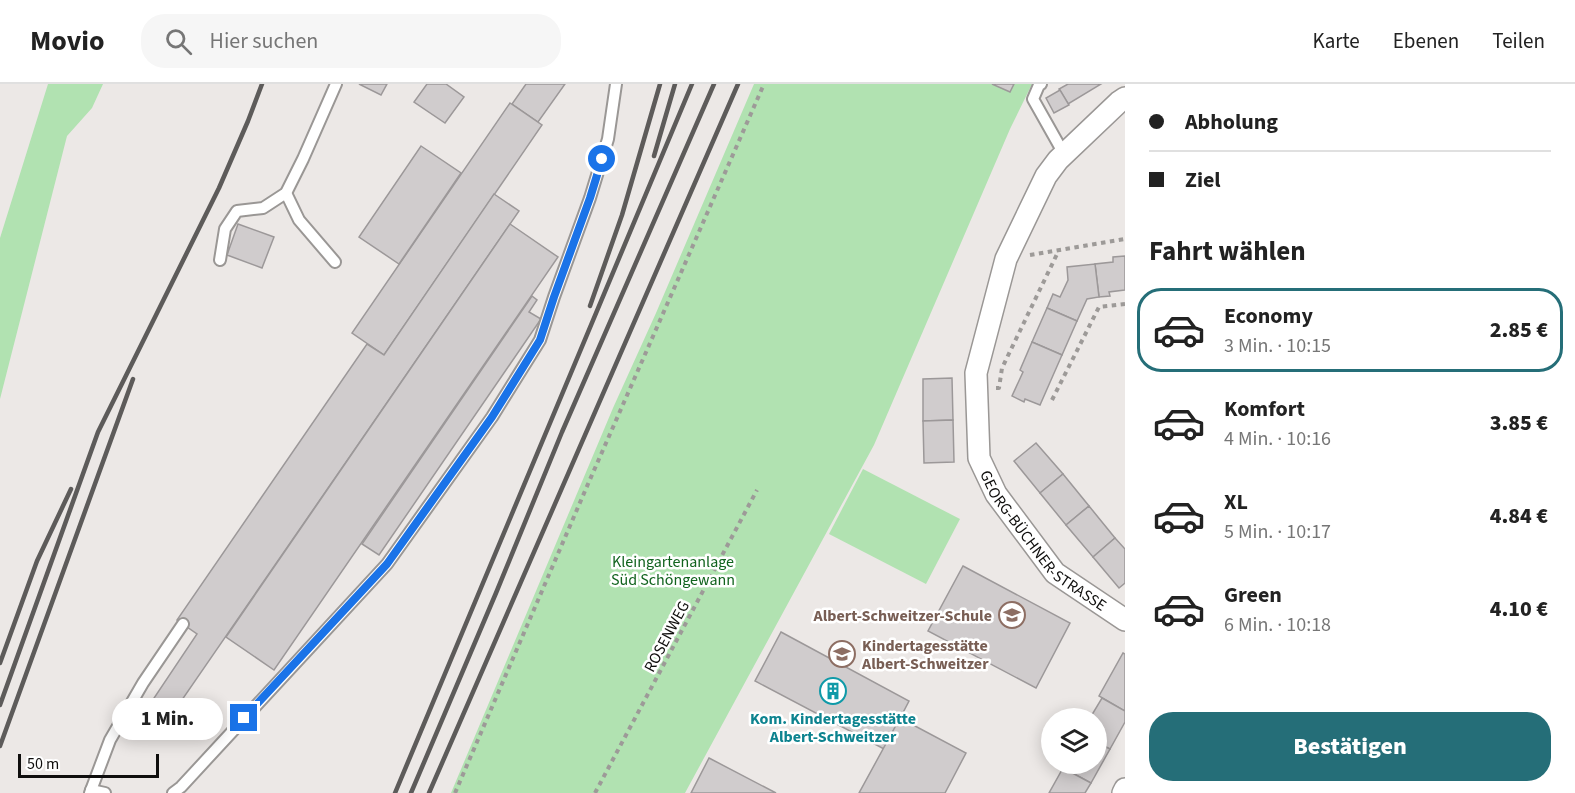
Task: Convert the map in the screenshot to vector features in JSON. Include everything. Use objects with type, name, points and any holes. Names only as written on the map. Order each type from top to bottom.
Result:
[{"type":"street","name":"GEORG-BÜCHNER-STRASSE","points":[[1125,98],[1064,154],[1046,176],[1006,259],[976,373],[979,458],[996,494],[1054,573],[1125,620]]},
{"type":"lane","points":[[220,260],[225,229],[237,211],[263,208],[286,193],[336,84]]},
{"type":"lane","points":[[173,793],[387,564],[492,417],[540,340],[609,139],[616,84]]},
{"type":"lane","points":[[1041,84],[1034,99],[1064,154]]},
{"type":"lane","points":[[286,193],[299,220],[335,262]]},
{"type":"lane","points":[[105,793],[90,792],[110,740],[142,683],[183,624]]},
{"type":"path","points":[[455,793],[764,84]]},
{"type":"path","points":[[1006,259],[1125,239]]},
{"type":"path","points":[[976,388],[999,388],[1002,368],[1059,250]]},
{"type":"path","points":[[1052,400],[1099,307],[1125,304]]},
{"type":"path","name":"ROSENWEG","points":[[595,793],[758,490]]},
{"type":"green space","points":[[48,84],[103,84],[92,108],[67,136],[0,399],[0,238]]},
{"type":"green space","name":"Kleingartenanlage Süd Schöngewann","points":[[754,84],[1032,84],[1010,129],[874,445],[685,793],[451,793],[613,408]]},
{"type":"green space","points":[[863,469],[960,519],[926,584],[829,534]]},
{"type":"building","points":[[359,84],[387,84],[381,95]]},
{"type":"building","points":[[427,84],[446,84],[464,97],[445,123],[414,102]]},
{"type":"building","points":[[526,84],[565,84],[538,122],[512,104]]},
{"type":"building","points":[[992,84],[1014,84],[1010,92]]},
{"type":"building","points":[[1068,84],[1101,84],[1068,104],[1059,89]]},
{"type":"building","points":[[1060,90],[1069,105],[1054,113],[1046,98]]},
{"type":"building","points":[[510,103],[542,125],[384,355],[352,333]]},
{"type":"building","points":[[421,146],[461,173],[399,264],[359,237]]},
{"type":"building","points":[[494,194],[519,211],[164,726],[144,713],[197,634],[177,620],[367,344],[384,355]]},
{"type":"building","points":[[238,224],[274,237],[262,268],[227,255]]},
{"type":"building","points":[[510,224],[558,257],[274,670],[226,637]]},
{"type":"building","points":[[1125,256],[1125,290],[1109,292],[1110,296],[1099,297],[1095,264],[1113,262],[1113,257]]},
{"type":"building","points":[[1095,264],[1099,297],[1087,299],[1077,321],[1047,308],[1053,294],[1060,297],[1068,280],[1067,267]]},
{"type":"building","points":[[532,296],[537,300],[529,312],[541,319],[379,555],[362,544]]},
{"type":"building","points":[[1047,308],[1077,321],[1062,355],[1032,342]]},
{"type":"building","points":[[1032,342],[1062,355],[1040,405],[1025,399],[1024,402],[1012,396],[1023,372],[1020,370]]},
{"type":"building","points":[[952,378],[953,420],[923,421],[923,379]]},
{"type":"building","points":[[953,420],[954,462],[924,463],[923,421]]},
{"type":"building","points":[[1036,443],[1063,474],[1040,493],[1014,461]]},
{"type":"building","points":[[1063,474],[1089,506],[1066,525],[1040,493]]},
{"type":"building","points":[[1089,506],[1115,538],[1093,557],[1066,525]]},
{"type":"building","points":[[1115,538],[1125,549],[1125,583],[1119,588],[1093,557]]},
{"type":"building","points":[[963,566],[1070,623],[1036,688],[928,631]]},
{"type":"building","name":"Kom. Kindertagesstätte Albert-Schweitzer","points":[[781,632],[909,701],[884,749],[755,681]]},
{"type":"building","points":[[1123,653],[1125,654],[1125,711],[1099,696]]},
{"type":"building","points":[[1102,698],[1125,711],[1125,722],[1110,749],[1107,748],[1107,708],[1096,708]]},
{"type":"building","points":[[900,718],[966,753],[945,793],[859,793]]},
{"type":"building","points":[[709,758],[776,793],[691,793]]},
{"type":"building","points":[[1060,774],[1074,774],[1091,783],[1085,793],[1049,793]]},
{"type":"building","points":[[1074,774],[1096,774],[1091,783]]},
{"type":"railway","points":[[0,705],[98,432],[219,188],[262,84]]},
{"type":"railway","points":[[590,306],[622,215],[660,84]]},
{"type":"railway","points":[[654,156],[675,84]]},
{"type":"railway","points":[[395,793],[692,84]]},
{"type":"railway","points":[[411,793],[562,432],[714,84]]},
{"type":"railway","points":[[429,793],[738,84]]},
{"type":"railway","points":[[0,746],[133,379]]},
{"type":"railway","points":[[0,663],[37,561],[71,489]]},
{"type":"place","name":"Albert-Schweitzer-Schule","points":[[1012,615]]},
{"type":"place","name":"Kindertagesstätte Albert-Schweitzer","points":[[842,654]]},
{"type":"place","name":"Kom. Kindertagesstätte Albert-Schweitzer","points":[[833,691]]},
{"type":"route","points":[[244,718],[387,564],[492,417],[540,340],[602,159]]}]
